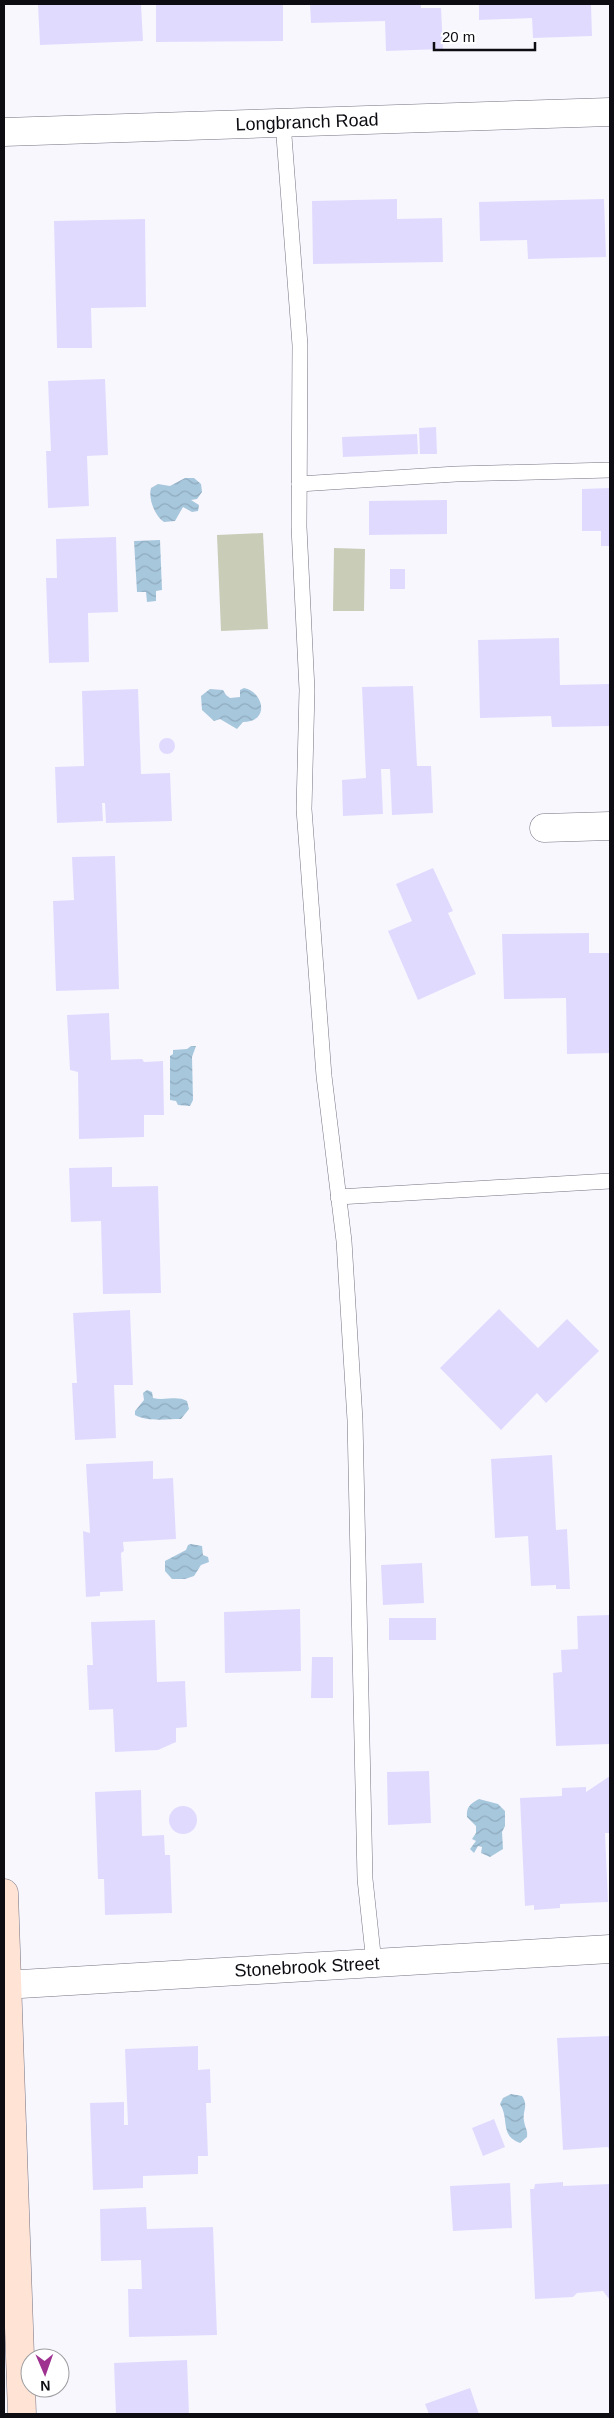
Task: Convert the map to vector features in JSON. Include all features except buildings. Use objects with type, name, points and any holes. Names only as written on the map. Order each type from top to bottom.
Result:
[{"type":"street","name":"Longbranch Road","points":[[4,132],[610,112]]},
{"type":"street","points":[[544,828],[610,826]]},
{"type":"street","points":[[4,1893],[5,1985],[22,2414]]},
{"type":"street","name":"Stonebrook Street","points":[[5,1985],[610,1949]]},
{"type":"lane","points":[[283,123],[300,345],[299,484],[307,690],[304,809],[324,1076],[344,1241],[354,1420],[365,1879],[374,1963]]},
{"type":"lane","points":[[299,484],[456,474],[610,470]]},
{"type":"lane","points":[[338,1197],[610,1181]]},
{"type":"green space","points":[[263,533],[268,629],[221,631],[217,535]]},
{"type":"green space","points":[[334,548],[365,549],[364,611],[333,611]]},
{"type":"water","points":[[185,478],[194,478],[201,484],[202,492],[197,499],[191,500],[199,505],[198,511],[192,512],[183,507],[175,521],[164,522],[153,507],[150,497],[151,488],[158,484],[170,486]]},
{"type":"water","points":[[160,540],[162,590],[156,591],[156,601],[147,602],[146,592],[137,592],[134,541]]},
{"type":"water","points":[[244,688],[256,695],[260,701],[260,712],[252,721],[243,722],[237,729],[220,719],[214,721],[202,710],[201,696],[210,689],[223,690],[230,698],[240,697],[240,690]]},
{"type":"water","points":[[191,1046],[196,1046],[192,1057],[193,1100],[190,1106],[178,1105],[176,1101],[170,1100],[170,1056],[173,1054],[173,1050],[187,1049]]},
{"type":"water","points":[[147,1390],[152,1392],[153,1398],[183,1399],[187,1401],[189,1409],[181,1419],[151,1419],[135,1415],[135,1411],[144,1400],[143,1393]]},
{"type":"water","points":[[188,1545],[202,1546],[203,1555],[208,1557],[209,1562],[201,1565],[194,1576],[185,1579],[172,1579],[165,1571],[165,1561],[186,1550]]},
{"type":"water","points":[[479,1799],[498,1804],[505,1811],[505,1826],[502,1832],[503,1849],[490,1857],[481,1853],[482,1847],[478,1846],[474,1853],[470,1849],[476,1841],[472,1839],[476,1833],[476,1826],[467,1817],[467,1811],[471,1804]]},
{"type":"water","points":[[511,2094],[522,2096],[525,2103],[524,2123],[527,2137],[520,2143],[509,2136],[500,2104],[503,2098]]}]
